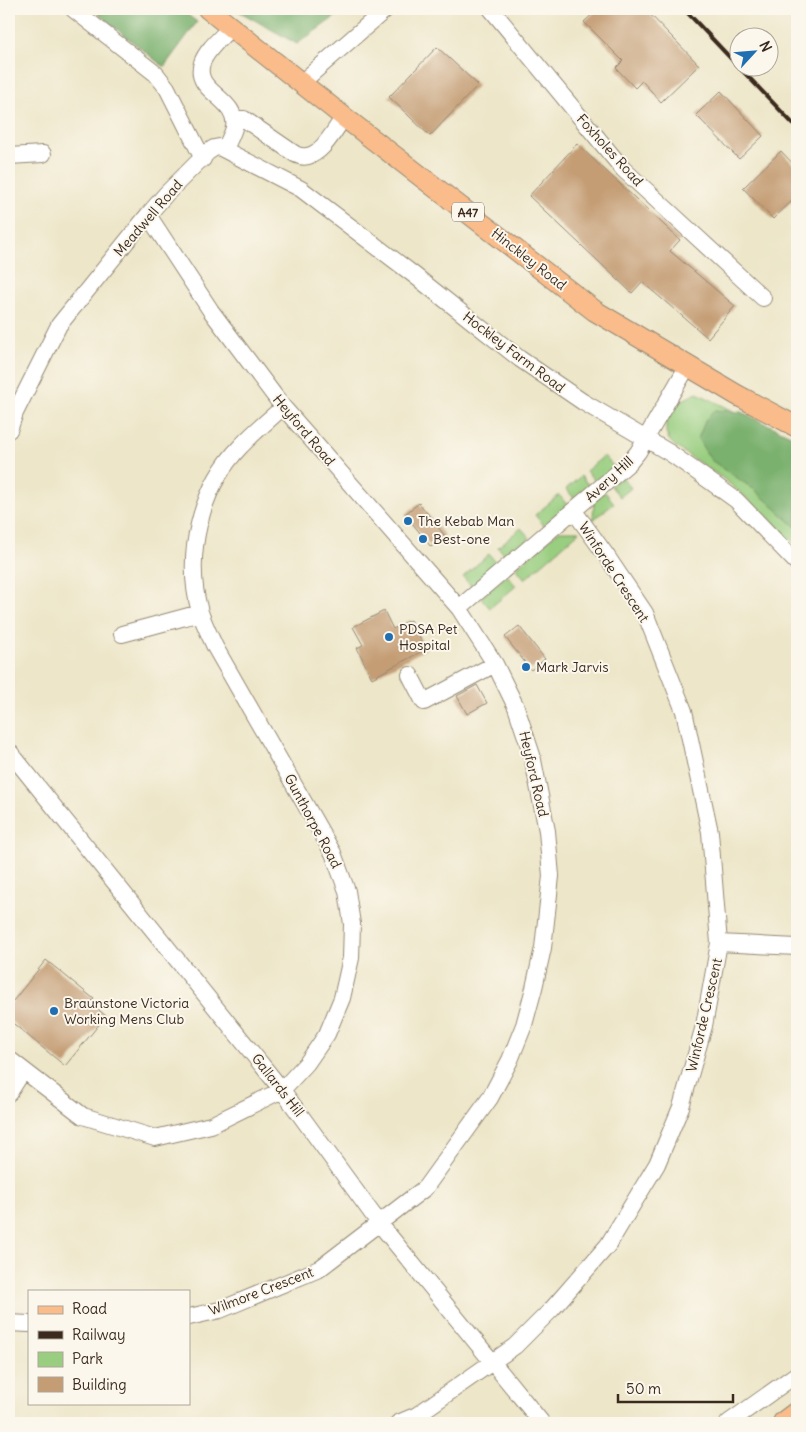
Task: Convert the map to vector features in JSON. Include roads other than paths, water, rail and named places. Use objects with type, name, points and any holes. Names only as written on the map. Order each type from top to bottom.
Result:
[{"type":"highway","points":[[785,1423],[797,1414]]},
{"type":"main road","name":"Hinckley Road","points":[[208,9],[595,311],[687,367],[797,427]]},
{"type":"street","points":[[73,9],[156,74],[167,88],[202,159]]},
{"type":"street","points":[[301,83],[386,9]]},
{"type":"street","name":"Foxholes Road","points":[[491,9],[623,169],[763,298]]},
{"type":"street","points":[[225,149],[232,134],[233,112],[204,84],[200,69],[207,54],[231,27]]},
{"type":"street","points":[[234,119],[244,119],[301,157],[313,155],[319,151],[344,117]]},
{"type":"street","name":"Meadwell Road","points":[[9,430],[15,413],[59,325],[166,194],[214,148],[225,149]]},
{"type":"street","name":"Hockley Farm Road","points":[[225,149],[301,189],[520,359],[583,402],[646,438],[736,500],[797,563]]},
{"type":"street","points":[[9,156],[43,154]]},
{"type":"street","name":"Heyford Road","points":[[148,215],[211,311],[283,407],[459,608],[495,664],[519,715],[532,755],[547,831],[551,876],[543,948],[524,1025],[510,1060],[490,1098],[425,1188],[379,1223]]},
{"type":"street","name":"Avery Hill","points":[[459,608],[630,462],[687,367]]},
{"type":"street","name":"Gunthorpe Road","points":[[282,1090],[307,1063],[327,1034],[342,998],[351,958],[352,924],[347,891],[333,853],[215,647],[200,612],[194,574],[198,531],[207,498],[223,469],[240,446],[283,407]]},
{"type":"street","name":"Winforde Crescent","points":[[398,1423],[417,1415],[516,1346],[552,1309],[608,1245],[657,1164],[681,1108],[704,1026],[719,943],[710,832],[684,712],[645,613],[606,554],[574,511]]},
{"type":"street","points":[[122,634],[200,612]]},
{"type":"street","points":[[410,675],[424,702],[495,664]]},
{"type":"street","name":"Gallards Hill","points":[[9,751],[282,1090],[379,1223],[542,1423]]},
{"type":"street","points":[[719,943],[797,947]]},
{"type":"street","points":[[9,1059],[83,1116],[155,1138],[211,1126],[282,1090]]},
{"type":"street","points":[[9,1093],[23,1071]]},
{"type":"street","name":"Wilmore Crescent","points":[[190,1317],[220,1310],[318,1270],[379,1223]]},
{"type":"street","points":[[9,1323],[28,1324]]},
{"type":"street","points":[[728,1423],[797,1374]]},
{"type":"railway","points":[[684,9],[728,55]]},
{"type":"railway","points":[[750,78],[797,128]]},
{"type":"place","name":"The Kebab Man","points":[[408,521]]},
{"type":"place","name":"Best-one","points":[[423,539]]},
{"type":"place","name":"PDSA Pet Hospital","points":[[389,637]]},
{"type":"place","name":"Mark Jarvis","points":[[526,667]]},
{"type":"place","name":"Braunstone Victoria Working Mens Club","points":[[54,1011]]}]
